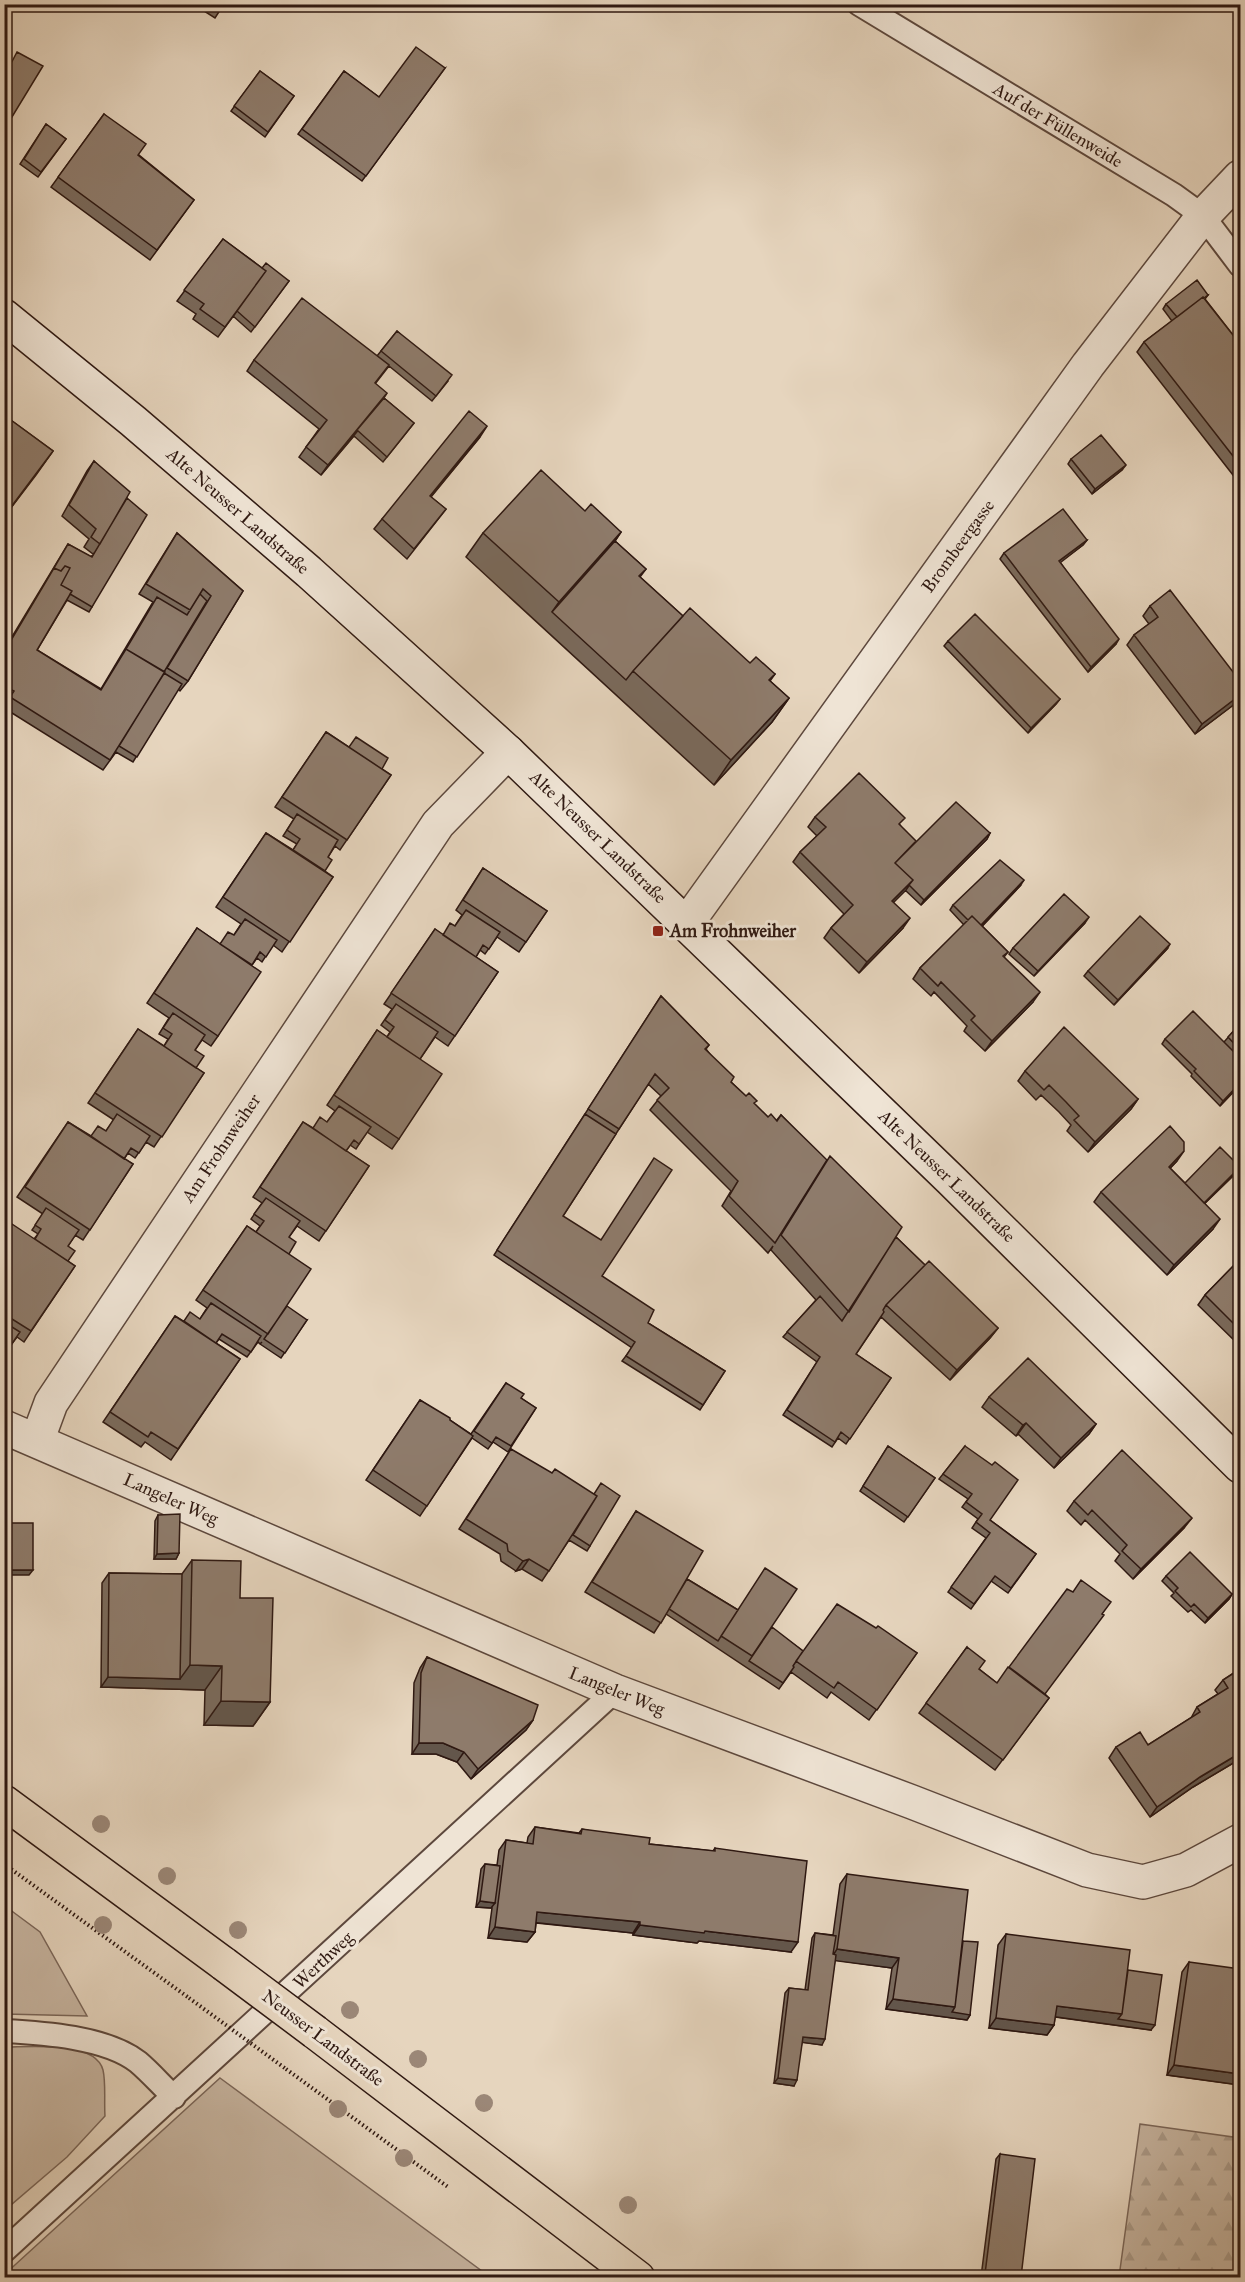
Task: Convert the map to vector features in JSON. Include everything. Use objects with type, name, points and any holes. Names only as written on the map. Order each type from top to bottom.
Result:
[{"type":"main road","name":"Neusser Landstraße","points":[[4,1802],[315,2032],[638,2277]]},
{"type":"street","name":"Brombeergasse","points":[[687,923],[1088,365],[1203,216],[1240,177]]},
{"type":"street","name":"Alte Neusser Landstraße","points":[[4,315],[301,564],[508,752],[959,1187],[1240,1465]]},
{"type":"street","name":"Am Frohnweiher","points":[[37,1441],[51,1403],[438,824],[508,752]]},
{"type":"street","name":"Langeler Weg","points":[[4,1427],[615,1691],[1087,1870],[1143,1882],[1186,1870],[1240,1841]]},
{"type":"lane","name":"Auf der Füllenweide","points":[[859,4],[1174,195],[1203,216],[1240,265]]},
{"type":"lane","name":"Werthweg","points":[[4,2251],[615,1691]]},
{"type":"lane","points":[[4,2031],[62,2035],[106,2047],[136,2061],[174,2097]]},
{"type":"path","points":[[4,1864],[450,2188]]},
{"type":"green space","points":[[5,1906],[40,1932],[87,2016],[5,2014]]},
{"type":"green space","points":[[5,2047],[60,2047],[88,2054],[97,2060],[104,2075],[105,2116],[67,2157],[5,2210]]},
{"type":"green space","points":[[220,2078],[490,2277],[5,2277],[5,2274]]},
{"type":"green space","points":[[1140,2124],[1240,2138],[1240,2277],[1119,2277]]},
{"type":"building","points":[[416,47],[445,68],[366,176],[302,129],[344,71],[379,97]]},
{"type":"building","points":[[17,52],[43,66],[4,130],[4,69],[7,71]]},
{"type":"building","points":[[260,71],[294,96],[268,132],[234,106]]},
{"type":"building","points":[[104,114],[146,144],[138,155],[194,200],[157,250],[58,177]]},
{"type":"building","points":[[46,124],[66,139],[41,172],[24,159]]},
{"type":"building","points":[[223,239],[266,271],[225,327],[200,309],[204,304],[184,290]]},
{"type":"building","points":[[266,263],[289,281],[255,327],[237,311],[266,271],[262,268]]},
{"type":"building","points":[[1197,280],[1208,295],[1177,317],[1166,304]]},
{"type":"building","points":[[1203,297],[1240,344],[1240,465],[1144,342]]},
{"type":"building","points":[[302,298],[389,365],[375,383],[387,393],[328,465],[306,447],[327,420],[254,360]]},
{"type":"building","points":[[397,331],[452,375],[436,396],[381,351]]},
{"type":"building","points":[[384,398],[414,423],[387,457],[357,430]]},
{"type":"building","points":[[469,411],[487,426],[430,496],[446,509],[414,549],[382,519]]},
{"type":"building","points":[[4,415],[53,451],[11,507],[4,502]]},
{"type":"building","points":[[1101,435],[1126,465],[1095,489],[1071,459]]},
{"type":"building","points":[[94,461],[130,492],[100,544],[91,537],[96,529],[69,505]]},
{"type":"building","points":[[541,470],[585,511],[591,504],[621,532],[559,602],[483,533]]},
{"type":"building","points":[[127,498],[147,515],[92,607],[70,594],[72,591],[61,585],[70,568],[65,566],[61,571],[54,568],[51,573],[68,544],[92,557]]},
{"type":"building","points":[[1063,509],[1087,540],[1059,561],[1119,639],[1091,667],[1004,553]]},
{"type":"building","points":[[177,533],[243,591],[188,681],[167,668],[211,596],[203,589],[190,610],[146,584]]},
{"type":"building","points":[[615,541],[646,569],[639,576],[683,616],[626,680],[552,612]]},
{"type":"building","points":[[65,566],[70,568],[61,585],[72,591],[37,650],[101,690],[126,649],[165,672],[110,760],[10,697],[14,691],[4,686],[4,652],[54,568],[61,571]]},
{"type":"building","points":[[1170,590],[1240,681],[1240,695],[1202,724],[1134,635],[1158,617],[1150,606]]},
{"type":"building","points":[[200,594],[207,601],[164,672],[126,649],[123,654],[157,597],[187,615]]},
{"type":"building","points":[[690,608],[750,663],[756,657],[775,674],[769,680],[789,698],[731,760],[633,671]]},
{"type":"building","points":[[975,614],[1060,699],[1031,728],[948,641]]},
{"type":"building","points":[[164,673],[182,684],[137,757],[119,746]]},
{"type":"building","points":[[326,732],[391,775],[347,840],[282,797]]},
{"type":"building","points":[[356,737],[388,758],[382,769],[349,747]]},
{"type":"building","points":[[859,773],[905,818],[899,824],[916,841],[895,863],[913,880],[892,901],[910,918],[867,962],[831,928],[853,905],[800,852],[826,827],[815,817]]},
{"type":"building","points":[[956,802],[990,833],[924,900],[909,885],[913,880],[895,863]]},
{"type":"building","points":[[297,814],[338,840],[328,857],[332,860],[325,871],[293,850],[300,839],[287,830]]},
{"type":"building","points":[[266,833],[333,877],[290,942],[223,897]]},
{"type":"building","points":[[1000,860],[1024,880],[981,925],[972,916],[968,920],[953,905]]},
{"type":"building","points":[[483,868],[547,911],[526,942],[463,900]]},
{"type":"building","points":[[1064,894],[1089,917],[1038,971],[1013,948]]},
{"type":"building","points":[[466,910],[500,932],[489,949],[483,945],[476,957],[443,935],[450,923],[455,926]]},
{"type":"building","points":[[972,916],[1008,952],[1003,956],[1040,992],[992,1041],[971,1020],[975,1016],[941,982],[938,986],[920,968]]},
{"type":"building","points":[[1140,916],[1170,944],[1118,1000],[1088,971]]},
{"type":"building","points":[[245,919],[277,940],[266,957],[260,952],[252,965],[220,944],[228,932],[234,935]]},
{"type":"building","points":[[197,928],[261,972],[218,1036],[154,993]]},
{"type":"building","points":[[435,929],[498,972],[455,1036],[391,993]]},
{"type":"building","points":[[661,996],[709,1045],[705,1049],[734,1077],[731,1082],[746,1096],[749,1093],[757,1101],[754,1103],[768,1117],[771,1114],[777,1121],[781,1115],[827,1160],[775,1243],[729,1196],[738,1181],[657,1100],[669,1088],[655,1074],[619,1129],[588,1109]]},
{"type":"building","points":[[396,1004],[438,1032],[420,1059],[387,1037],[394,1027],[385,1020]]},
{"type":"building","points":[[1193,1011],[1240,1058],[1240,1083],[1223,1101],[1194,1071],[1196,1069],[1165,1039]]},
{"type":"building","points":[[173,1013],[205,1035],[195,1050],[204,1056],[196,1068],[164,1046],[172,1034],[163,1028]]},
{"type":"building","points":[[1240,1024],[1240,1050],[1228,1037]]},
{"type":"building","points":[[1064,1027],[1138,1099],[1095,1142],[1074,1120],[1079,1116],[1066,1102],[1049,1085],[1044,1090],[1025,1071]]},
{"type":"building","points":[[138,1029],[204,1073],[162,1137],[95,1093]]},
{"type":"building","points":[[377,1030],[442,1074],[399,1139],[334,1095]]},
{"type":"building","points":[[339,1106],[371,1127],[359,1144],[354,1140],[346,1151],[313,1128],[320,1117],[327,1122]]},
{"type":"building","points":[[117,1114],[150,1136],[139,1153],[131,1148],[124,1159],[91,1136],[98,1126],[106,1131]]},
{"type":"building","points":[[585,1114],[616,1134],[563,1216],[601,1240],[654,1158],[672,1170],[602,1276],[654,1310],[648,1323],[725,1371],[703,1405],[626,1356],[635,1342],[497,1250]]},
{"type":"building","points":[[68,1122],[133,1164],[90,1230],[25,1187]]},
{"type":"building","points":[[303,1122],[369,1166],[326,1231],[260,1187]]},
{"type":"building","points":[[1170,1126],[1184,1142],[1184,1151],[1169,1167],[1220,1219],[1174,1265],[1101,1192]]},
{"type":"building","points":[[1220,1147],[1240,1167],[1204,1203],[1185,1183]]},
{"type":"building","points":[[830,1156],[902,1227],[849,1312],[781,1235]]},
{"type":"building","points":[[266,1198],[300,1221],[289,1237],[296,1242],[289,1254],[256,1232],[264,1221],[254,1214]]},
{"type":"building","points":[[46,1208],[79,1230],[68,1246],[75,1251],[68,1261],[35,1239],[41,1229],[35,1225]]},
{"type":"building","points":[[12,1224],[75,1266],[31,1331],[4,1314],[4,1235]]},
{"type":"building","points":[[247,1226],[311,1269],[268,1334],[203,1290]]},
{"type":"building","points":[[896,1237],[925,1265],[886,1305],[884,1312],[856,1354],[891,1378],[850,1439],[841,1432],[835,1442],[787,1410],[820,1357],[787,1332],[820,1296],[842,1321]]},
{"type":"building","points":[[1240,1259],[1240,1330],[1205,1295]]},
{"type":"building","points":[[929,1261],[998,1328],[957,1370],[886,1305]]},
{"type":"building","points":[[211,1303],[261,1336],[251,1352],[222,1334],[216,1343],[184,1321],[190,1312],[200,1319]]},
{"type":"building","points":[[287,1306],[307,1320],[285,1353],[264,1339]]},
{"type":"building","points":[[175,1316],[240,1359],[178,1449],[151,1432],[148,1437],[110,1412]]},
{"type":"building","points":[[4,1322],[20,1332],[9,1348],[4,1345]]},
{"type":"building","points":[[1028,1358],[1096,1424],[1061,1458],[1026,1423],[1023,1425],[989,1397]]},
{"type":"building","points":[[506,1383],[524,1394],[521,1398],[536,1408],[511,1446],[496,1437],[492,1443],[474,1431]]},
{"type":"building","points":[[420,1400],[450,1418],[473,1436],[427,1506],[373,1470]]},
{"type":"building","points":[[888,1446],[935,1478],[908,1517],[863,1486]]},
{"type":"building","points":[[965,1446],[992,1465],[995,1462],[1018,1480],[990,1520],[1036,1554],[1011,1588],[995,1576],[974,1604],[951,1587],[990,1533],[976,1522],[982,1514],[966,1502],[972,1494],[943,1474]]},
{"type":"building","points":[[511,1449],[552,1473],[555,1469],[597,1496],[549,1571],[529,1559],[523,1561],[508,1551],[507,1544],[466,1519]]},
{"type":"building","points":[[1122,1450],[1192,1518],[1141,1569],[1122,1551],[1127,1545],[1092,1510],[1088,1515],[1074,1501]]},
{"type":"building","points":[[601,1483],[620,1496],[590,1546],[573,1535],[597,1496],[594,1494]]},
{"type":"building","points":[[636,1511],[703,1551],[661,1623],[592,1582]]},
{"type":"building","points":[[180,1514],[179,1553],[157,1554],[158,1515]]},
{"type":"building","points":[[4,1523],[33,1523],[33,1570],[4,1570]]},
{"type":"building","points":[[1190,1552],[1232,1594],[1208,1618],[1194,1604],[1191,1607],[1175,1591],[1178,1588],[1166,1576]]},
{"type":"building","points":[[192,1560],[241,1561],[240,1598],[273,1598],[270,1702],[221,1701],[222,1666],[190,1665]]},
{"type":"building","points":[[765,1568],[797,1589],[752,1656],[721,1636]]},
{"type":"building","points":[[109,1573],[182,1574],[180,1679],[108,1677]]},
{"type":"building","points":[[687,1579],[738,1610],[718,1641],[669,1609]]},
{"type":"building","points":[[1081,1580],[1111,1602],[1102,1614],[1104,1615],[1045,1694],[1009,1667],[1067,1589],[1073,1592]]},
{"type":"building","points":[[837,1604],[876,1628],[878,1626],[917,1653],[877,1710],[838,1682],[834,1688],[796,1661]]},
{"type":"building","points":[[772,1627],[803,1651],[783,1683],[749,1661]]},
{"type":"building","points":[[967,1647],[985,1661],[979,1669],[997,1683],[1008,1667],[1049,1698],[1003,1760],[926,1703]]},
{"type":"building","points":[[427,1657],[538,1705],[533,1720],[478,1769],[464,1752],[443,1743],[419,1743],[421,1673]]},
{"type":"building","points":[[1240,1669],[1240,1753],[1157,1807],[1116,1747],[1140,1732],[1148,1745],[1200,1712],[1197,1707],[1228,1688],[1223,1680]]},
{"type":"building","points":[[535,1827],[581,1834],[582,1829],[650,1838],[649,1844],[715,1851],[715,1848],[807,1861],[798,1942],[640,1925],[640,1922],[537,1912],[535,1932],[495,1927],[506,1840],[533,1844]]},
{"type":"building","points":[[485,1864],[500,1866],[495,1903],[480,1901]]},
{"type":"building","points":[[847,1874],[968,1890],[955,2007],[893,1999],[899,1958],[837,1949]]},
{"type":"building","points":[[815,1933],[836,1936],[833,1954],[836,1955],[825,2039],[803,2037],[797,2080],[778,2078],[789,1988],[808,1990]]},
{"type":"building","points":[[1006,1934],[1130,1950],[1122,2014],[1057,2006],[1054,2025],[996,2018]]},
{"type":"building","points":[[963,1941],[978,1942],[970,2015],[952,2012],[955,2007]]},
{"type":"building","points":[[1189,1962],[1240,1969],[1240,2074],[1174,2065]]},
{"type":"building","points":[[1128,1970],[1162,1975],[1155,2025],[1118,2019],[1122,2014]]},
{"type":"building","points":[[1000,2154],[1035,2159],[1021,2277],[985,2274]]},
{"type":"place","name":"Am Frohnweiher","points":[[658,931]]}]
